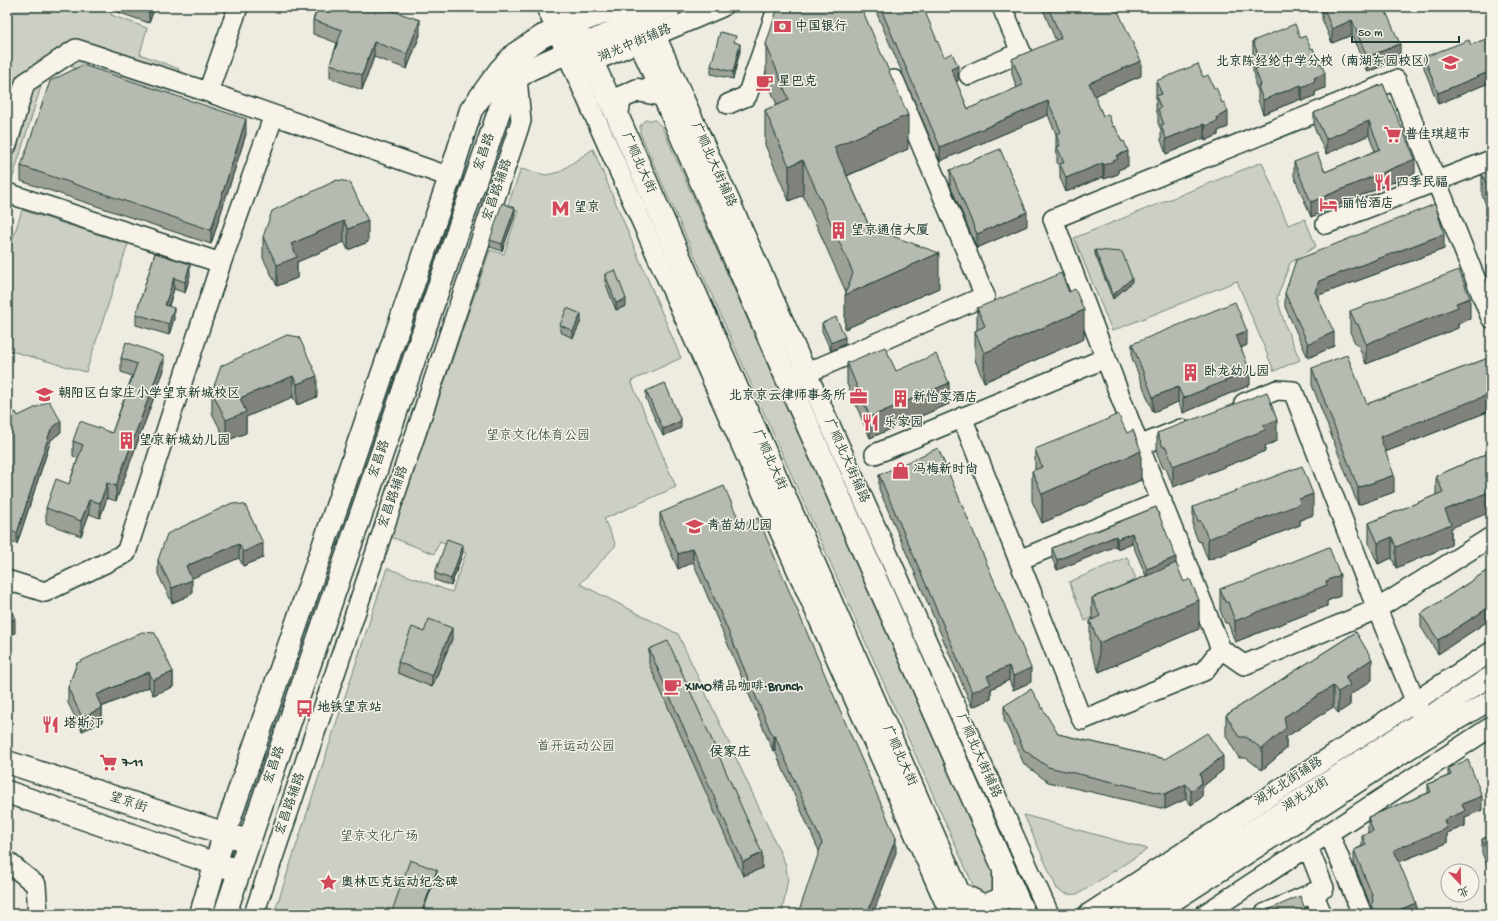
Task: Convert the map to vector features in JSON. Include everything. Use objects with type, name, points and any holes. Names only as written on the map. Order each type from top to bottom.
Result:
[{"type":"main road","name":"宏昌路","points":[[200,914],[224,835],[450,176],[471,110],[500,70],[515,54],[560,24],[617,7]]},
{"type":"main road","name":"宏昌路","points":[[225,914],[503,100],[517,78],[530,69],[581,53],[670,7]]},
{"type":"main road","points":[[640,22],[663,95],[797,377],[1004,870],[1024,914]]},
{"type":"main road","name":"广顺北大街","points":[[560,24],[581,53],[617,115],[968,914]]},
{"type":"main road","points":[[617,115],[620,98],[638,90],[663,95]]},
{"type":"main road","name":"望京街","points":[[7,762],[224,835],[249,841]]},
{"type":"main road","points":[[7,792],[216,864],[239,870]]},
{"type":"main road","points":[[958,892],[984,906],[1004,898],[1004,870]]},
{"type":"street","points":[[208,92],[238,7]]},
{"type":"street","points":[[546,7],[560,24]]},
{"type":"street","name":"湖光中街辅路","points":[[640,22],[722,7]]},
{"type":"street","points":[[728,104],[746,96],[776,12],[787,7]]},
{"type":"street","points":[[969,75],[1021,52],[1002,7]]},
{"type":"street","name":"广顺北大街辅路","points":[[640,22],[797,377],[1049,914]]},
{"type":"street","points":[[7,145],[25,83],[76,49],[208,92],[450,176]]},
{"type":"street","points":[[581,53],[950,914]]},
{"type":"street","name":"宏昌路辅路","points":[[254,914],[521,121],[517,78]]},
{"type":"street","points":[[797,377],[986,296],[894,80]]},
{"type":"street","points":[[1491,318],[1396,80],[1052,219],[1139,446],[1221,649],[1244,665],[1377,609],[1491,536]]},
{"type":"street","points":[[7,580],[45,592],[126,553],[221,263],[274,115]]},
{"type":"street","points":[[1326,224],[1491,160]]},
{"type":"street","points":[[7,193],[221,263]]},
{"type":"street","points":[[874,454],[1106,358]]},
{"type":"street","points":[[1226,411],[1277,390],[1293,391],[1377,609],[1427,728]]},
{"type":"street","points":[[962,417],[1082,720],[1204,671],[1221,649]]},
{"type":"street","points":[[1139,446],[1197,423]]},
{"type":"street","points":[[1018,560],[1162,501]]},
{"type":"street","name":"湖光北街辅路","points":[[1088,914],[1491,652]]},
{"type":"street","name":"湖光北街","points":[[1154,914],[1427,728],[1491,676]]},
{"type":"street","name":"湖光北街","points":[[1122,914],[1427,728],[1491,700]]},
{"type":"street","points":[[1205,914],[1491,727]]},
{"type":"street","points":[[1329,833],[1362,914]]},
{"type":"street","points":[[1264,914],[1324,888],[1308,847]]},
{"type":"street","points":[[7,861],[36,885],[38,914]]},
{"type":"street","points":[[1313,893],[1322,914]]},
{"type":"green space","points":[[7,7],[114,7],[111,15],[147,28],[140,54],[179,69],[168,98],[69,66],[42,83],[12,180],[7,179]]},
{"type":"green space","points":[[645,120],[655,120],[662,127],[999,885],[992,899],[977,894],[640,133],[640,126]]},
{"type":"green space","points":[[593,149],[681,358],[631,381],[676,487],[604,519],[616,545],[580,584],[678,634],[785,863],[788,878],[782,914],[274,914],[387,568],[452,592],[466,553],[440,541],[434,554],[391,537],[490,250],[504,254],[518,211],[507,207],[521,169],[546,175],[559,172]]},
{"type":"green space","points":[[1262,162],[1288,225],[1305,219],[1316,246],[1290,263],[1277,298],[1285,325],[1300,360],[1274,371],[1237,281],[1112,331],[1074,238]]},
{"type":"green space","points":[[22,210],[128,244],[86,372],[7,350],[7,257]]},
{"type":"green space","points":[[1127,557],[1143,596],[1085,621],[1069,582]]},
{"type":"green space","points":[[1024,815],[1148,849],[1080,893],[1068,894],[1057,889]]},
{"type":"building","points":[[318,7],[388,7],[387,9],[420,20],[407,54],[374,42],[362,75],[330,64],[342,30],[313,20]]},
{"type":"building","points":[[778,7],[861,7],[908,115],[834,147],[870,228],[939,253],[845,295],[853,273],[803,160],[789,166],[765,110],[789,100],[766,44]]},
{"type":"building","points":[[880,7],[923,7],[944,57],[952,53],[958,66],[951,69],[968,109],[1023,85],[1012,59],[1061,38],[1048,7],[1116,7],[1141,61],[1089,83],[1103,116],[1108,114],[1113,127],[1115,126],[1128,151],[1116,156],[1118,159],[1104,165],[1103,163],[1066,178],[1060,164],[1064,162],[1057,147],[1060,146],[1056,134],[1061,132],[1048,101],[940,147]]},
{"type":"building","points":[[1323,7],[1384,7],[1400,44],[1367,57],[1352,20],[1332,29]]},
{"type":"building","points":[[1295,24],[1300,38],[1305,36],[1311,49],[1313,48],[1319,64],[1321,63],[1325,73],[1314,78],[1315,81],[1302,87],[1301,85],[1263,100],[1258,86],[1261,85],[1255,69],[1258,68],[1253,56],[1258,54],[1253,41]]},
{"type":"building","points":[[720,32],[736,36],[734,42],[740,44],[733,72],[711,66]]},
{"type":"building","points":[[1491,37],[1491,71],[1438,93],[1424,57],[1469,40],[1471,45]]},
{"type":"building","points":[[1198,64],[1203,77],[1208,75],[1214,88],[1216,87],[1222,103],[1224,102],[1228,112],[1217,117],[1218,121],[1205,126],[1204,124],[1166,139],[1161,125],[1164,124],[1158,109],[1161,108],[1156,96],[1162,94],[1156,81]]},
{"type":"building","points":[[83,65],[246,119],[211,230],[21,166],[50,81]]},
{"type":"building","points":[[1383,84],[1415,159],[1311,202],[1294,162],[1317,153],[1325,172],[1380,149],[1369,121],[1326,139],[1314,113]]},
{"type":"building","points":[[1000,149],[1027,212],[977,234],[950,170]]},
{"type":"building","points":[[1491,170],[1491,196],[1482,174]]},
{"type":"building","points":[[337,180],[350,182],[368,221],[348,229],[344,221],[291,244],[297,257],[277,265],[263,237],[272,211]]},
{"type":"building","points":[[502,203],[515,208],[502,244],[490,240]]},
{"type":"building","points":[[1435,204],[1444,234],[1319,281],[1315,292],[1334,332],[1308,344],[1285,293],[1296,260]]},
{"type":"building","points":[[1095,250],[1122,252],[1132,278],[1113,295]]},
{"type":"building","points":[[155,253],[190,264],[185,282],[174,278],[165,305],[174,308],[169,324],[136,314]]},
{"type":"building","points":[[1491,253],[1491,267],[1486,255]]},
{"type":"building","points":[[615,270],[626,299],[616,303],[605,274]]},
{"type":"building","points":[[1459,270],[1470,298],[1456,303],[1458,307],[1366,344],[1358,324],[1356,324],[1350,311]]},
{"type":"building","points":[[1061,273],[1069,292],[1075,289],[1084,310],[984,353],[975,331],[985,326],[977,308]]},
{"type":"building","name":"卧龙幼儿园","points":[[1235,302],[1247,331],[1236,335],[1250,371],[1183,398],[1178,387],[1153,397],[1132,344]]},
{"type":"building","points":[[567,308],[581,314],[573,331],[560,325]]},
{"type":"building","points":[[836,317],[845,337],[831,343],[822,323]]},
{"type":"building","points":[[287,335],[299,337],[317,376],[297,384],[293,376],[240,398],[246,412],[226,420],[212,392],[221,366]]},
{"type":"building","name":"望京新城幼儿园","points":[[126,342],[164,356],[116,486],[107,483],[100,503],[89,500],[81,521],[46,508],[56,479],[69,484],[83,445],[73,441],[80,421],[112,433],[137,364],[121,358]]},
{"type":"building","points":[[885,347],[896,371],[936,354],[949,383],[870,417],[847,363]]},
{"type":"building","points":[[1347,355],[1367,404],[1491,357],[1491,389],[1488,390],[1490,394],[1380,437],[1394,475],[1358,488],[1312,368]]},
{"type":"building","points":[[665,383],[681,421],[663,429],[646,391]]},
{"type":"building","points":[[1267,392],[1277,420],[1263,425],[1265,430],[1173,466],[1166,447],[1163,447],[1157,433]]},
{"type":"building","points":[[49,401],[61,421],[51,429],[17,533],[7,530],[7,443],[9,437],[7,438],[7,417],[16,412],[18,416]]},
{"type":"building","points":[[1118,414],[1127,433],[1133,430],[1141,451],[1042,494],[1032,471],[1042,467],[1035,449]]},
{"type":"building","points":[[938,448],[1031,668],[1013,676],[1009,666],[987,676],[991,684],[972,692],[879,475]]},
{"type":"building","points":[[1491,452],[1491,491],[1445,510],[1451,524],[1396,547],[1392,537],[1378,543],[1369,523],[1443,492],[1436,476]]},
{"type":"building","points":[[1302,466],[1313,494],[1299,499],[1300,504],[1208,539],[1201,521],[1198,521],[1193,507]]},
{"type":"building","points":[[724,486],[741,525],[758,518],[896,838],[867,914],[798,914],[822,843],[775,736],[773,737],[693,548],[678,554],[660,513]]},
{"type":"building","points":[[232,503],[245,505],[263,543],[243,552],[239,544],[186,566],[192,580],[172,588],[158,560],[167,534]]},
{"type":"building","points":[[1156,507],[1176,557],[1147,569],[1132,533],[1117,539],[1116,536],[1057,560],[1052,548]]},
{"type":"building","points":[[447,539],[463,545],[451,579],[435,573]]},
{"type":"building","points":[[1329,547],[1340,575],[1326,581],[1327,585],[1235,621],[1228,602],[1225,602],[1220,589],[1241,581],[1242,582]]},
{"type":"building","points":[[1176,563],[1184,582],[1190,579],[1199,600],[1099,643],[1090,621],[1100,616],[1092,598]]},
{"type":"building","points":[[1491,568],[1491,606],[1438,640],[1421,614]]},
{"type":"building","points":[[7,601],[15,619],[7,622]]},
{"type":"building","points":[[429,619],[452,628],[432,676],[398,662],[412,627],[424,632]]},
{"type":"building","points":[[142,632],[155,633],[173,672],[153,680],[149,672],[96,695],[102,708],[82,717],[68,688],[77,663]]},
{"type":"building","points":[[1356,632],[1372,659],[1345,677],[1350,685],[1338,692],[1333,686],[1284,717],[1286,728],[1262,749],[1246,737],[1239,737],[1226,715]]},
{"type":"building","points":[[668,641],[762,853],[743,862],[649,649]]},
{"type":"building","points":[[1031,689],[1058,734],[1165,759],[1207,733],[1223,756],[1200,774],[1202,783],[1191,791],[1186,784],[1165,794],[1048,767],[1024,750],[1004,706]]},
{"type":"building","points":[[1468,760],[1482,796],[1462,804],[1465,811],[1444,820],[1447,828],[1394,850],[1416,903],[1389,914],[1375,914],[1371,905],[1373,901],[1372,895],[1354,850],[1366,845],[1362,835],[1373,831],[1368,817],[1431,792],[1428,784],[1451,775],[1448,768]]},
{"type":"building","points":[[1491,835],[1491,861],[1482,839]]},
{"type":"building","points":[[410,860],[437,870],[421,914],[391,914]]},
{"type":"building","points":[[1300,896],[1307,914],[1249,914],[1260,909],[1268,910]]},
{"type":"place","name":"中国银行","points":[[782,27]]},
{"type":"place","name":"北京陈经纶中学分校（南湖东园校区）","points":[[1450,62]]},
{"type":"place","name":"星巴克","points":[[765,82]]},
{"type":"place","name":"普佳琪超市","points":[[1392,135]]},
{"type":"place","name":"四季民福","points":[[1383,183]]},
{"type":"place","name":"丽怡酒店","points":[[1329,204]]},
{"type":"place","name":"望京","points":[[561,208]]},
{"type":"place","name":"望京通信大厦","points":[[838,231]]},
{"type":"place","name":"卧龙幼儿园","points":[[1191,372]]},
{"type":"place","name":"朝阳区白家庄小学望京新城校区","points":[[45,394]]},
{"type":"place","name":"北京京云律师事务所","points":[[859,396]]},
{"type":"place","name":"新怡家酒店","points":[[900,398]]},
{"type":"place","name":"乐家园","points":[[871,423]]},
{"type":"place","name":"望京新城幼儿园","points":[[126,441]]},
{"type":"place","name":"冯梅新时尚","points":[[900,470]]},
{"type":"place","name":"青苗幼儿园","points":[[694,526]]},
{"type":"place","name":"XIMO精品咖啡·Brunch","points":[[672,687]]},
{"type":"place","name":"地铁望京站","points":[[304,708]]},
{"type":"place","name":"塔斯汀","points":[[51,724]]},
{"type":"place","name":"7-11","points":[[109,763]]},
{"type":"place","name":"奥林匹克运动纪念碑","points":[[328,883]]},
{"type":"district","name":"侯家庄","points":[[730,753]]},
{"type":"park label","name":"望京文化体育公园","points":[[538,436]]},
{"type":"park label","name":"首开运动公园","points":[[576,747]]},
{"type":"park label","name":"望京文化广场","points":[[379,837]]}]
